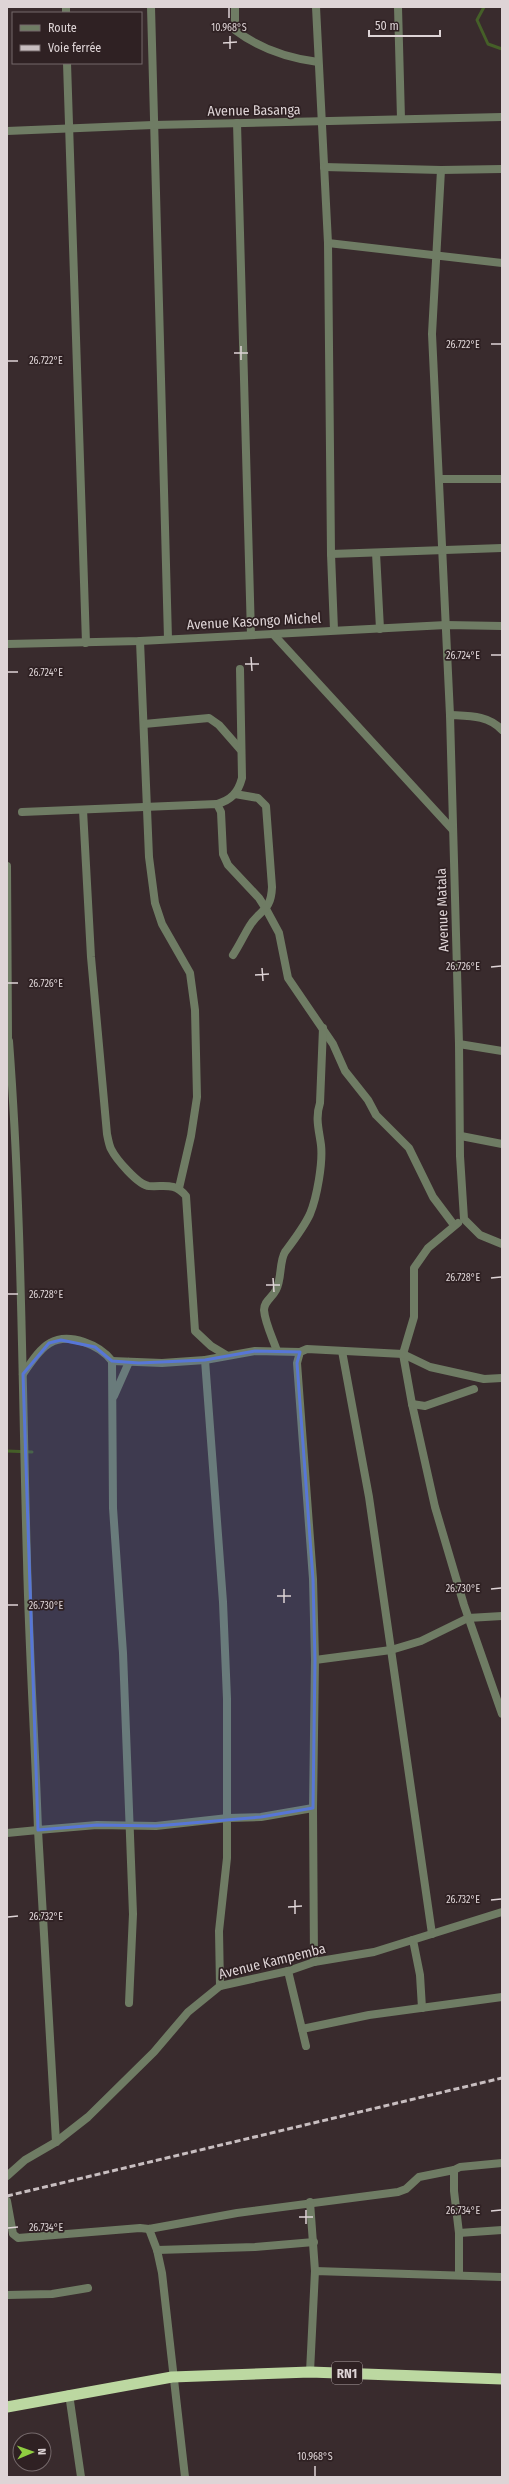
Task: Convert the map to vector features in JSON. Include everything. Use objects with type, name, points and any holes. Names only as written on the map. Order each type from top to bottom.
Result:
[{"type":"highway","name":"RN1","points":[[7,2407],[69,2394],[172,2377],[310,2372],[502,2379]]},
{"type":"street","points":[[151,7],[168,639]]},
{"type":"street","points":[[235,7],[236,30],[242,35],[274,52],[318,62]]},
{"type":"street","points":[[316,7],[328,244],[331,554],[334,630]]},
{"type":"street","points":[[398,7],[401,119]]},
{"type":"street","points":[[67,64],[86,643]]},
{"type":"street","name":"Avenue Basanga","points":[[7,131],[153,125],[502,118]]},
{"type":"street","points":[[237,123],[251,635]]},
{"type":"street","points":[[324,167],[441,170],[502,169]]},
{"type":"street","name":"Avenue Matala","points":[[441,170],[432,334],[450,715],[464,1219]]},
{"type":"street","points":[[328,244],[436,254],[502,263]]},
{"type":"street","points":[[439,479],[502,479]]},
{"type":"street","points":[[331,554],[502,548]]},
{"type":"street","points":[[376,553],[380,629]]},
{"type":"street","name":"Avenue Kasongo Michel","points":[[7,644],[140,641],[446,625],[502,626]]},
{"type":"street","points":[[273,634],[452,829]]},
{"type":"street","points":[[140,641],[150,857],[155,903],[162,924],[190,973],[195,1010],[197,1098],[191,1136],[179,1188]]},
{"type":"street","points":[[22,812],[217,804],[228,801],[235,794],[242,778],[240,750],[242,732],[240,669]]},
{"type":"street","points":[[450,715],[475,716],[492,721],[502,730]]},
{"type":"street","points":[[144,724],[209,718],[219,726],[240,750]]},
{"type":"street","points":[[232,955],[249,927],[266,909],[272,899],[266,806],[258,798],[235,794]]},
{"type":"street","points":[[217,804],[221,812],[223,854],[235,874],[260,898],[279,933],[288,978],[323,1028],[346,1071],[368,1100],[376,1115],[409,1148],[433,1197],[454,1225]]},
{"type":"street","points":[[83,810],[91,957],[107,1134],[111,1149],[136,1179],[147,1186],[171,1185],[179,1188],[186,1196],[194,1332],[211,1346],[226,1355]]},
{"type":"street","points":[[7,866],[7,1037],[14,1096],[23,1374],[27,1561],[38,1830],[56,2142]]},
{"type":"street","points":[[277,1351],[264,1310],[267,1300],[275,1292],[280,1283],[285,1253],[290,1248],[310,1214],[321,1174],[321,1145],[318,1131],[317,1111],[320,1103],[323,1028]]},
{"type":"street","points":[[459,1044],[502,1051]]},
{"type":"street","points":[[461,1136],[502,1144]]},
{"type":"street","points":[[502,1244],[480,1235],[464,1219],[454,1225],[428,1248],[414,1268],[414,1317],[403,1354],[412,1404],[435,1507],[468,1618],[502,1714]]},
{"type":"street","points":[[23,1374],[49,1343],[61,1340],[84,1342],[107,1354],[112,1361],[114,1508],[123,1653],[128,1825],[133,1914],[129,2003]]},
{"type":"street","points":[[112,1361],[162,1363],[205,1360],[226,1355],[277,1351],[300,1352],[307,1349],[403,1354],[430,1367],[484,1379],[502,1378]]},
{"type":"street","points":[[342,1351],[370,1497],[432,1934]]},
{"type":"street","points":[[300,1352],[296,1363],[313,1579],[315,1660],[313,1808],[314,1962]]},
{"type":"street","points":[[205,1360],[226,1667],[228,1818],[227,1858],[219,1931],[220,1986]]},
{"type":"street","points":[[112,1403],[116,1388],[130,1362]]},
{"type":"street","points":[[412,1404],[425,1406],[474,1389]]},
{"type":"street","points":[[315,1660],[391,1650],[421,1640],[468,1618],[502,1616]]},
{"type":"street","points":[[7,1833],[128,1825],[156,1826],[228,1818],[261,1817],[313,1808]]},
{"type":"street","name":"Avenue Kampemba","points":[[7,2176],[25,2160],[56,2142],[88,2116],[154,2052],[188,2012],[220,1986],[288,1971],[314,1962],[374,1952],[502,1912]]},
{"type":"street","points":[[413,1940],[420,1975],[422,2008]]},
{"type":"street","points":[[288,1971],[306,2046]]},
{"type":"street","points":[[302,2029],[369,2015],[502,1997]]},
{"type":"street","points":[[7,2201],[13,2234],[18,2238],[140,2228],[149,2229],[194,2220],[310,2202],[398,2192],[406,2189],[419,2177],[454,2170],[460,2167],[502,2163]]},
{"type":"street","points":[[454,2170],[454,2191],[459,2233],[459,2275]]},
{"type":"street","points":[[310,2202],[315,2271],[310,2372]]},
{"type":"street","points":[[149,2229],[157,2250],[185,2477]]},
{"type":"street","points":[[459,2233],[502,2230]]},
{"type":"street","points":[[157,2250],[255,2247],[314,2242]]},
{"type":"street","points":[[315,2271],[502,2277]]},
{"type":"street","points":[[7,2295],[52,2294],[88,2288]]},
{"type":"street","points":[[69,2394],[81,2477]]},
{"type":"highlighted area","points":[[61,1340],[95,1347],[112,1361],[139,1363],[205,1360],[255,1351],[300,1352],[297,1363],[313,1579],[315,1660],[313,1808],[261,1817],[156,1826],[97,1825],[38,1830],[23,1374],[49,1343]]},
{"type":"waterway","points":[[484,7],[477,20],[488,44],[502,49]]},
{"type":"waterway","points":[[7,1451],[32,1452]]},
{"type":"railway","points":[[7,2196],[502,2078]]}]
